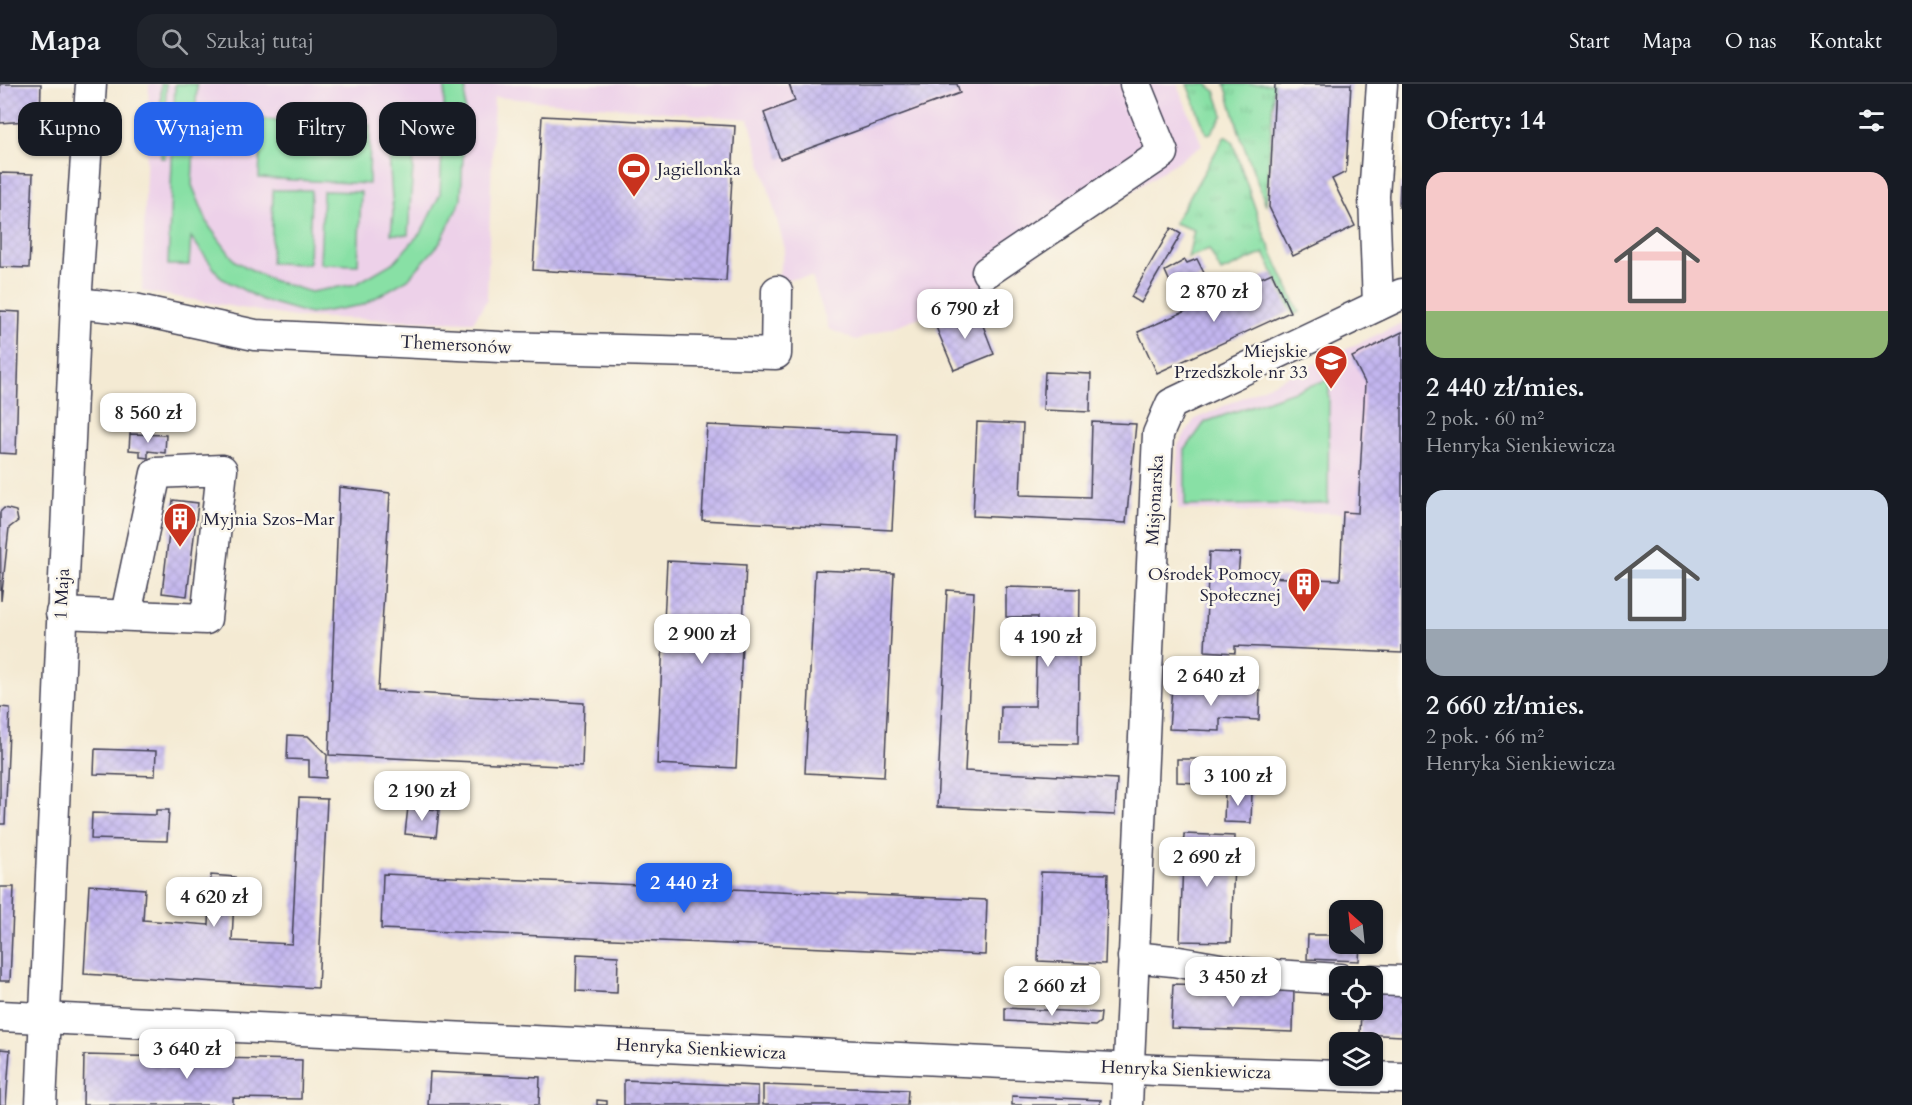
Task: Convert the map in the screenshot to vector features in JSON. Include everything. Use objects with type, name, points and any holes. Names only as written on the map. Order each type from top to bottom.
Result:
[{"type":"street","name":"1 Maja","points":[[41,1105],[76,303],[91,84]]},
{"type":"street","points":[[987,272],[1163,153],[1135,84]]},
{"type":"street","points":[[1382,84],[1374,196],[1390,300]]},
{"type":"street","name":"Themersonów","points":[[76,303],[134,309],[255,335],[500,347],[776,354],[777,291]]},
{"type":"street","name":"Misjonarska","points":[[1127,1105],[1158,434],[1171,404],[1390,300]]},
{"type":"street","points":[[61,613],[206,619],[222,470],[156,473],[126,614]]},
{"type":"street","points":[[1133,957],[1244,973],[1329,978]]},
{"type":"street","points":[[1383,980],[1402,981]]},
{"type":"street","name":"Henryka Sienkiewicza","points":[[0,1016],[1128,1068],[1402,1078]]},
{"type":"shaded area","points":[[149,84],[1177,84],[1202,145],[970,299],[856,340],[829,329],[812,277],[777,280],[785,249],[749,119],[494,97],[487,300],[473,322],[294,317],[142,291],[147,156],[264,156],[264,102],[148,102]]},
{"type":"shaded area","name":"Miejskie Przedszkole nr 33","points":[[1402,323],[1402,514],[1178,510],[1178,445],[1194,420]]},
{"type":"green space","points":[[161,84],[166,84],[166,102],[161,102]]},
{"type":"green space","points":[[175,84],[197,84],[196,102],[174,102]]},
{"type":"green space","points":[[445,84],[466,84],[465,102],[444,102]]},
{"type":"green space","points":[[1187,84],[1207,84],[1215,91],[1223,115],[1210,134],[1206,133]]},
{"type":"green space","points":[[1225,84],[1274,84],[1266,205],[1242,141]]},
{"type":"green space","points":[[264,119],[276,120],[276,156],[367,156],[367,125],[370,125],[369,184],[259,178],[260,156],[264,156]]},
{"type":"green space","points":[[1225,136],[1232,141],[1265,237],[1299,312],[1294,315],[1264,253],[1221,272],[1209,249],[1188,258],[1194,230],[1174,223]]},
{"type":"green space","points":[[172,156],[193,156],[192,185],[209,226],[235,261],[271,280],[311,292],[356,284],[394,262],[422,231],[440,194],[442,156],[463,156],[461,200],[440,243],[408,279],[363,305],[310,314],[262,300],[221,278],[191,237],[189,265],[168,265]]},
{"type":"green space","points":[[389,156],[414,156],[408,235],[391,234],[393,213]]},
{"type":"green space","points":[[273,190],[311,190],[309,264],[271,263]]},
{"type":"green space","points":[[323,191],[361,192],[358,265],[320,264]]},
{"type":"green space","points":[[1329,379],[1328,503],[1185,506],[1185,450],[1205,422]]},
{"type":"building","points":[[0,84],[41,84],[40,102],[18,102],[18,122],[0,123]]},
{"type":"building","points":[[789,84],[957,84],[960,93],[780,159],[764,113],[795,101]]},
{"type":"building","points":[[1275,84],[1351,84],[1346,172],[1332,179],[1355,226],[1293,256],[1269,207]]},
{"type":"building","name":"Jagiellonka","points":[[542,116],[735,126],[726,281],[533,270]]},
{"type":"building","points":[[0,173],[33,174],[29,268],[0,267]]},
{"type":"building","points":[[1400,183],[1402,183],[1402,209],[1399,207]]},
{"type":"building","points":[[1171,228],[1181,234],[1141,303],[1131,297]]},
{"type":"building","points":[[1197,259],[1205,275],[1174,291],[1165,271],[1185,260],[1187,263]]},
{"type":"building","points":[[1272,273],[1290,312],[1157,373],[1138,332]]},
{"type":"building","points":[[977,310],[994,354],[954,370],[936,327]]},
{"type":"building","points":[[0,311],[20,312],[16,454],[0,453]]},
{"type":"building","name":"Ośrodek Pomocy Społecznej","points":[[1402,332],[1402,653],[1235,646],[1235,653],[1205,651],[1209,552],[1240,553],[1238,576],[1340,580],[1343,512],[1358,513],[1365,383],[1352,357]]},
{"type":"building","points":[[1045,372],[1091,374],[1090,412],[1043,410]]},
{"type":"building","points":[[977,422],[1023,424],[1020,495],[1090,497],[1092,422],[1136,424],[1126,523],[973,516]]},
{"type":"building","points":[[707,425],[897,434],[892,530],[702,520]]},
{"type":"building","points":[[130,434],[166,435],[165,453],[148,451],[148,458],[140,457],[140,451],[129,450]]},
{"type":"building","points":[[339,487],[390,493],[378,691],[584,703],[582,767],[329,755]]},
{"type":"building","name":"Myjnia Szos-Mar","points":[[173,500],[198,503],[187,596],[162,593]]},
{"type":"building","points":[[4,508],[16,511],[18,521],[9,528],[1,601],[0,512]]},
{"type":"building","points":[[667,561],[746,565],[736,768],[657,764]]},
{"type":"building","points":[[815,570],[894,573],[884,777],[805,773]]},
{"type":"building","points":[[1006,587],[1080,589],[1078,744],[1000,743],[1001,706],[1035,706],[1037,617],[1006,617]]},
{"type":"building","points":[[947,590],[974,592],[965,771],[1117,779],[1115,815],[937,807]]},
{"type":"building","points":[[1172,686],[1260,690],[1259,720],[1220,718],[1220,731],[1169,729]]},
{"type":"building","points":[[0,707],[10,708],[5,824],[0,824]]},
{"type":"building","points":[[288,735],[308,736],[327,755],[326,778],[309,777],[309,760],[287,759]]},
{"type":"building","points":[[95,749],[156,751],[155,776],[94,774]]},
{"type":"building","points":[[1177,759],[1199,759],[1199,783],[1177,782]]},
{"type":"building","points":[[1225,791],[1252,792],[1251,823],[1224,822]]},
{"type":"building","points":[[299,798],[327,799],[318,988],[84,974],[89,885],[145,889],[143,920],[209,925],[211,875],[235,877],[232,941],[292,944]]},
{"type":"building","points":[[408,807],[439,810],[436,837],[405,834]]},
{"type":"building","points":[[156,810],[169,810],[167,841],[91,839],[92,813],[156,815]]},
{"type":"building","points":[[1184,834],[1235,836],[1231,942],[1180,941]]},
{"type":"building","points":[[1041,872],[1108,874],[1105,964],[1038,961]]},
{"type":"building","points":[[383,874],[987,900],[985,955],[381,929]]},
{"type":"building","points":[[0,887],[14,887],[10,981],[0,981]]},
{"type":"building","points":[[1308,935],[1329,935],[1329,954],[1359,954],[1359,961],[1307,959]]},
{"type":"building","points":[[577,954],[618,956],[617,993],[576,991]]},
{"type":"building","points":[[1173,984],[1294,988],[1293,1032],[1171,1028]]},
{"type":"building","points":[[1383,991],[1402,992],[1402,1036],[1383,1035],[1383,1032],[1360,1032],[1361,1020],[1383,1020]]},
{"type":"building","points":[[1005,1008],[1101,1013],[1100,1022],[1095,1026],[1005,1021]]},
{"type":"building","points":[[0,1049],[10,1050],[6,1105],[0,1105]]},
{"type":"building","points":[[84,1055],[302,1060],[301,1099],[233,1098],[233,1105],[83,1105]]},
{"type":"building","points":[[430,1072],[540,1077],[539,1105],[428,1105]]},
{"type":"building","points":[[624,1080],[758,1086],[758,1105],[624,1105]]},
{"type":"building","points":[[763,1085],[908,1090],[907,1105],[763,1105]]},
{"type":"building","points":[[1012,1096],[1101,1100],[1100,1105],[1012,1105]]},
{"type":"building","points":[[597,1100],[607,1101],[607,1105],[597,1105]]},
{"type":"place","name":"Jagiellonka","points":[[634,198]]},
{"type":"place","name":"Miejskie Przedszkole nr 33","points":[[1331,390]]},
{"type":"place","name":"Myjnia Szos-Mar","points":[[180,548]]},
{"type":"place","name":"Ośrodek Pomocy Społecznej","points":[[1304,613]]}]
